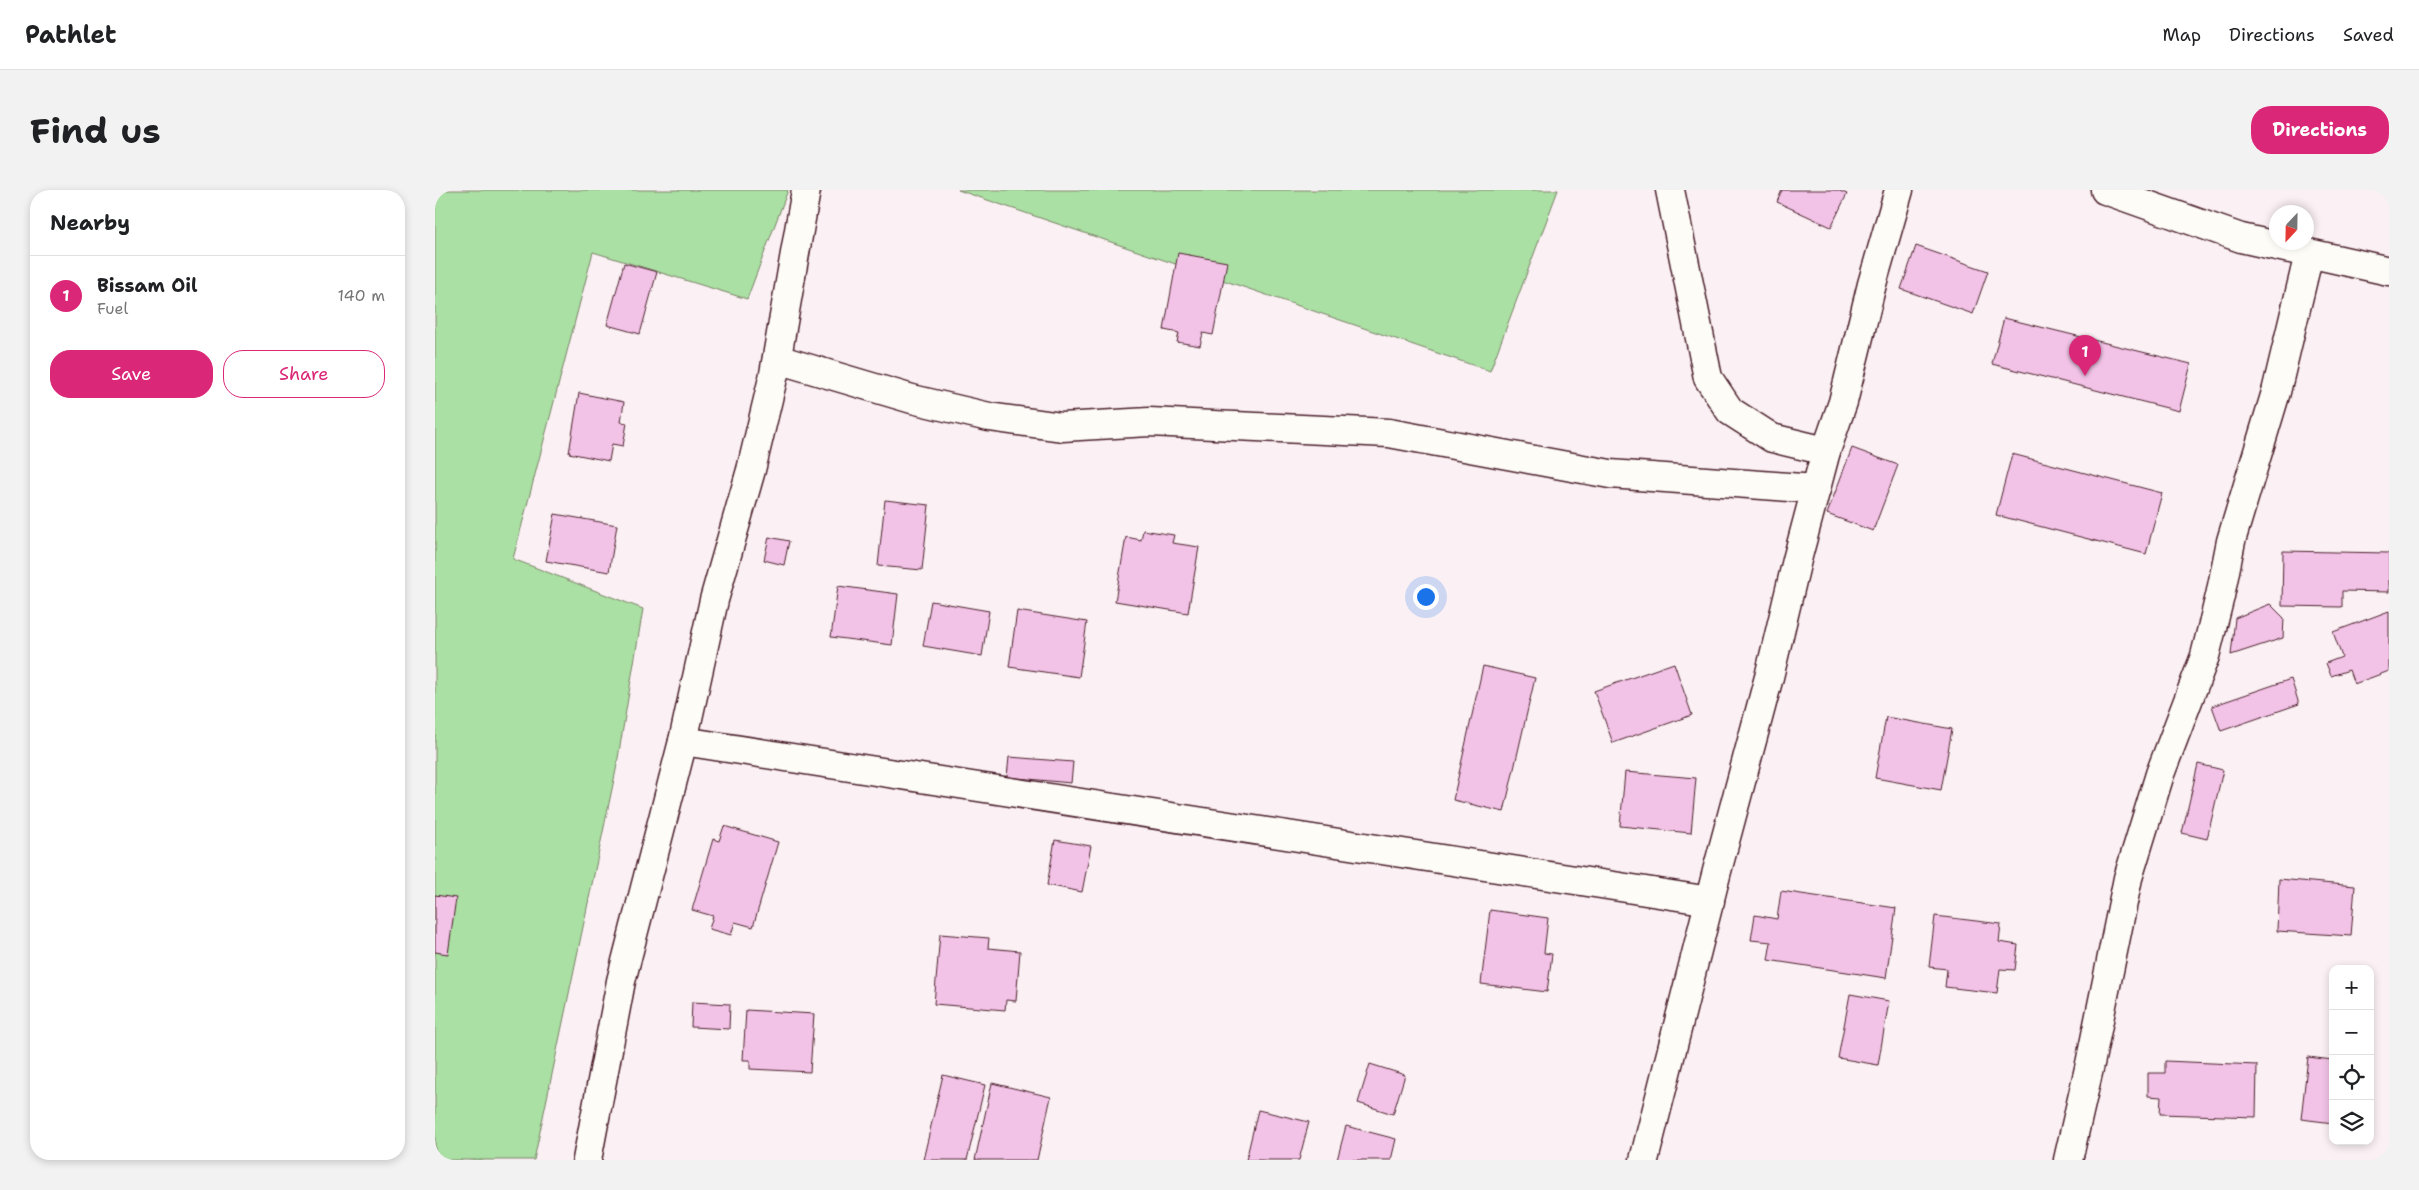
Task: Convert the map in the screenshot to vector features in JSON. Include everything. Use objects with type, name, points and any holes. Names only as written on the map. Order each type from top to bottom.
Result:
[{"type":"street","points":[[587,1160],[621,981],[683,741],[714,600],[751,470],[777,359],[806,190]]},
{"type":"street","points":[[1670,190],[1708,378],[1730,411],[1771,438],[1826,451]]},
{"type":"street","points":[[1649,1160],[1710,901],[1816,489],[1826,451],[1843,402],[1872,284],[1899,190]]},
{"type":"street","points":[[2105,190],[2241,238],[2389,271]]},
{"type":"street","points":[[2068,1160],[2090,1064],[2128,878],[2159,774],[2205,656],[2231,541],[2276,392],[2309,254]]},
{"type":"street","points":[[777,359],[912,399],[989,417],[1062,427],[1149,422],[1389,433],[1611,474],[1816,489]]},
{"type":"street","points":[[683,741],[1710,901]]},
{"type":"green space","points":[[435,190],[788,190],[747,299],[593,252],[513,559],[643,609],[616,770],[534,1160],[435,1160]]},
{"type":"green space","points":[[958,190],[1558,190],[1490,371]]},
{"type":"building","points":[[1782,190],[1837,190],[1847,194],[1831,227],[1777,202]]},
{"type":"building","points":[[1916,246],[1988,271],[1973,314],[1901,289]]},
{"type":"building","points":[[1178,253],[1227,262],[1213,335],[1203,333],[1200,346],[1177,342],[1179,333],[1164,330]]},
{"type":"building","points":[[624,263],[657,272],[640,334],[607,325]]},
{"type":"building","points":[[2004,318],[2191,364],[2179,411],[1992,364]]},
{"type":"building","points":[[579,393],[624,402],[621,422],[627,423],[623,446],[612,444],[609,461],[569,453]]},
{"type":"building","points":[[1852,448],[1898,465],[1873,531],[1827,514]]},
{"type":"building","points":[[2012,454],[2162,493],[2146,554],[1996,515]]},
{"type":"building","points":[[885,500],[929,505],[922,570],[878,566]]},
{"type":"building","points":[[555,514],[617,525],[609,572],[546,561]]},
{"type":"building","points":[[1143,530],[1174,535],[1172,543],[1199,547],[1188,613],[1115,601],[1126,537],[1141,540]]},
{"type":"building","points":[[769,537],[789,541],[784,565],[764,560]]},
{"type":"building","points":[[2283,551],[2389,553],[2389,592],[2342,591],[2342,607],[2282,606]]},
{"type":"building","points":[[838,586],[898,594],[892,645],[831,637]]},
{"type":"building","points":[[931,601],[989,611],[982,656],[923,646]]},
{"type":"building","points":[[2270,604],[2284,618],[2283,638],[2231,655],[2235,618]]},
{"type":"building","points":[[1017,611],[1087,622],[1079,677],[1009,667]]},
{"type":"building","points":[[2389,611],[2389,671],[2354,684],[2349,670],[2331,676],[2326,663],[2342,657],[2333,632]]},
{"type":"building","points":[[1674,663],[1692,715],[1613,743],[1594,691]]},
{"type":"building","points":[[1483,666],[1535,678],[1504,812],[1453,800]]},
{"type":"building","points":[[2291,679],[2299,704],[2221,731],[2212,706]]},
{"type":"building","points":[[1886,717],[1952,729],[1941,790],[1875,778]]},
{"type":"building","points":[[1009,757],[1073,762],[1071,783],[1007,777]]},
{"type":"building","points":[[2198,764],[2223,770],[2207,839],[2182,833]]},
{"type":"building","points":[[1625,772],[1696,778],[1691,833],[1620,826]]},
{"type":"building","points":[[724,826],[778,842],[753,927],[735,922],[731,935],[709,929],[713,916],[692,910],[713,839],[719,841]]},
{"type":"building","points":[[1055,840],[1091,846],[1082,892],[1047,885]]},
{"type":"building","points":[[2279,879],[2355,886],[2351,936],[2277,931]]},
{"type":"building","points":[[1781,891],[1896,908],[1886,978],[1768,960],[1771,942],[1751,940],[1755,915],[1777,919]]},
{"type":"building","points":[[435,895],[456,898],[448,954],[435,952]]},
{"type":"building","points":[[1490,910],[1548,918],[1544,953],[1552,954],[1547,992],[1481,984]]},
{"type":"building","points":[[1935,916],[2001,924],[1999,942],[2018,945],[2015,970],[2000,969],[1997,993],[1945,987],[1947,969],[1929,967]]},
{"type":"building","points":[[940,934],[989,938],[988,948],[1020,951],[1016,1001],[1006,1000],[1005,1010],[934,1004]]},
{"type":"building","points":[[1850,994],[1889,1001],[1878,1065],[1838,1058]]},
{"type":"building","points":[[692,1002],[730,1004],[729,1029],[691,1027]]},
{"type":"building","points":[[746,1010],[814,1014],[810,1072],[750,1069],[750,1060],[743,1060]]},
{"type":"building","points":[[2308,1057],[2329,1060],[2329,1122],[2301,1119]]},
{"type":"building","points":[[2165,1061],[2257,1065],[2256,1117],[2160,1114],[2161,1097],[2148,1096],[2148,1073],[2165,1073]]},
{"type":"building","points":[[1370,1064],[1405,1075],[1393,1114],[1358,1103]]},
{"type":"building","points":[[943,1075],[985,1085],[967,1160],[923,1160]]},
{"type":"building","points":[[992,1083],[1051,1097],[1037,1160],[975,1160]]},
{"type":"building","points":[[1258,1110],[1309,1122],[1299,1160],[1246,1160]]},
{"type":"building","points":[[1346,1126],[1396,1139],[1391,1160],[1337,1160]]},
{"type":"place","name":"Bissam Oil","points":[[2085,376]]}]
